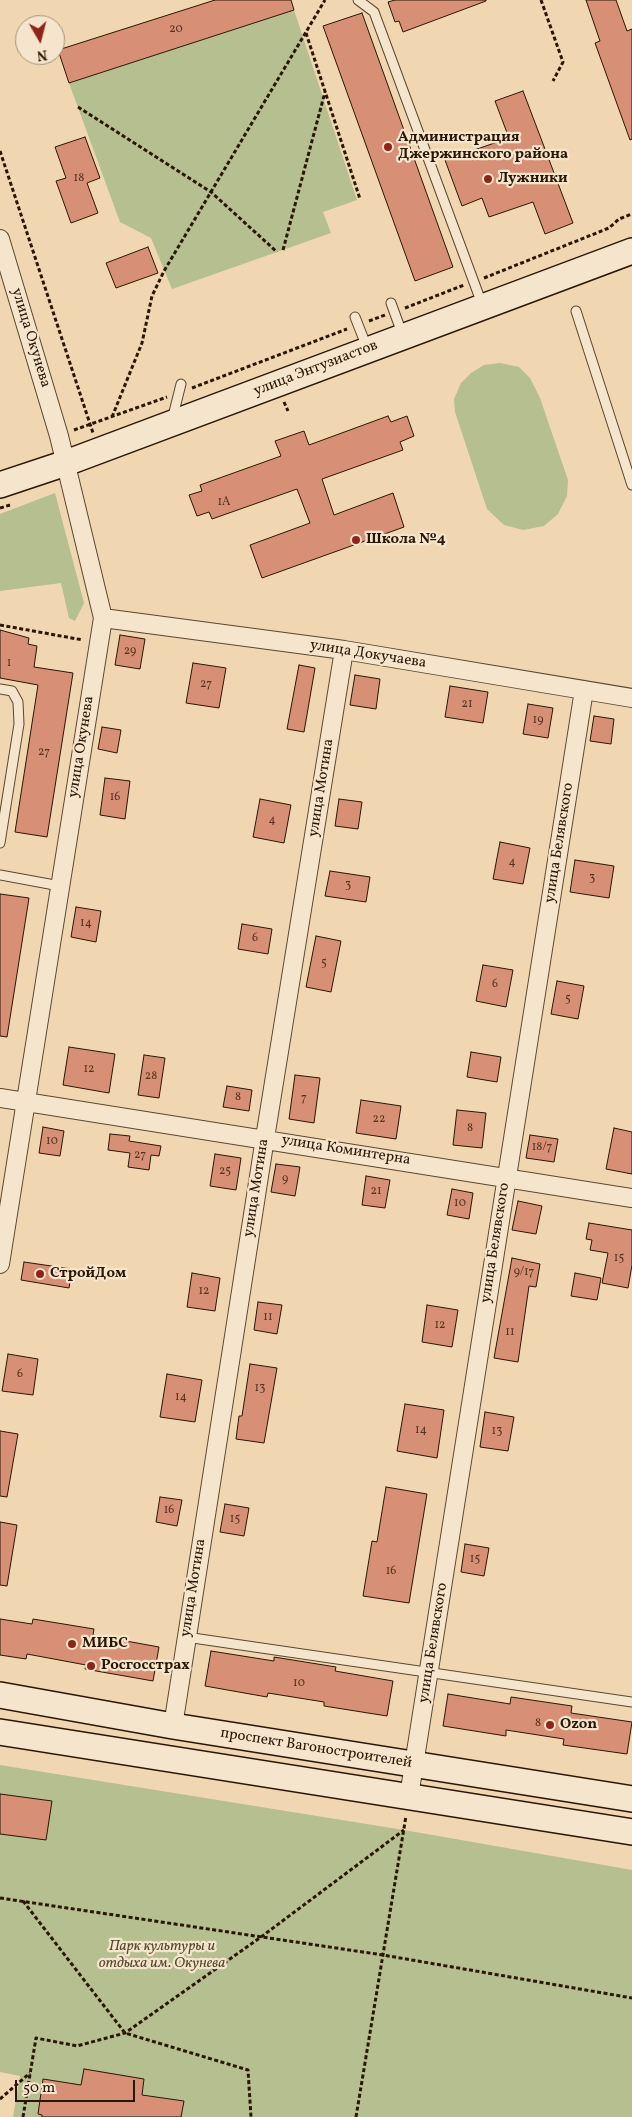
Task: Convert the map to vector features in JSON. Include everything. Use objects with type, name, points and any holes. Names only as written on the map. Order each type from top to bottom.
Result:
[{"type":"main road","name":"улица Энтузиастов","points":[[0,485],[66,463],[632,251]]},
{"type":"main road","name":"проспект Вагоностроителей","points":[[0,1695],[173,1726],[632,1799]]},
{"type":"main road","points":[[0,1732],[632,1832]]},
{"type":"street","name":"улица Окунева","points":[[0,239],[66,463],[69,484],[103,618],[0,1264]]},
{"type":"street","name":"улица Докучаева","points":[[103,618],[344,650],[632,698]]},
{"type":"street","name":"улица Мотина","points":[[173,1726],[344,650]]},
{"type":"street","name":"улица Белявского","points":[[409,1796],[430,1674],[506,1178],[584,690]]},
{"type":"street","name":"улица Коминтерна","points":[[0,1098],[265,1138],[632,1198]]},
{"type":"lane","points":[[358,0],[374,12],[483,307]]},
{"type":"lane","points":[[391,303],[403,336]]},
{"type":"lane","points":[[576,311],[632,485]]},
{"type":"lane","points":[[355,317],[368,350]]},
{"type":"lane","points":[[172,423],[181,384]]},
{"type":"lane","points":[[0,689],[12,691],[18,702],[20,724],[0,843]]},
{"type":"lane","points":[[0,875],[60,886]]},
{"type":"lane","points":[[186,1637],[632,1702]]},
{"type":"path","points":[[112,417],[142,343],[152,296],[164,270],[325,0]]},
{"type":"path","points":[[541,0],[563,62],[553,81]]},
{"type":"path","points":[[306,33],[360,199]]},
{"type":"path","points":[[282,250],[325,92]]},
{"type":"path","points":[[78,107],[211,192],[277,252]]},
{"type":"path","points":[[0,151],[99,450]]},
{"type":"path","points":[[276,407],[294,400]]},
{"type":"path","points":[[0,625],[99,644]]},
{"type":"path","points":[[356,2117],[409,1796]]},
{"type":"path","points":[[24,2117],[36,2038],[78,2046],[125,2033],[261,1937],[404,1830]]},
{"type":"path","points":[[0,1898],[383,1956],[632,1998]]},
{"type":"path","points":[[23,1901],[125,2033],[248,2070],[251,2117]]},
{"type":"path","points":[[0,2098],[30,2073]]},
{"type":"green space","points":[[294,10],[357,200],[323,212],[331,233],[172,289],[151,238],[120,222],[69,83]]},
{"type":"green space","points":[[500,363],[519,367],[530,378],[540,398],[568,480],[567,496],[558,514],[544,526],[523,530],[504,525],[487,509],[455,412],[454,399],[461,383],[471,373],[484,365]]},
{"type":"green space","points":[[55,493],[84,603],[75,621],[69,618],[61,583],[0,591],[0,514]]},
{"type":"green space","name":"Парк культуры и отдыха им. Окунева","points":[[0,1765],[404,1830],[632,1870],[632,2117],[13,2117],[20,2076],[0,2072]]},
{"type":"building","points":[[215,0],[291,0],[294,10],[69,83],[63,65],[65,65],[65,48]]},
{"type":"building","points":[[395,0],[486,1],[403,32],[399,21],[395,22],[388,2]]},
{"type":"building","points":[[586,0],[616,0],[627,31],[632,29],[632,139],[630,140],[595,43],[600,41]]},
{"type":"building","name":"Администрация Джержинского района","points":[[362,13],[453,267],[415,281],[323,26]]},
{"type":"building","points":[[523,91],[573,223],[545,234],[533,202],[489,217],[482,198],[462,206],[445,160],[509,138],[495,101]]},
{"type":"building","points":[[85,137],[100,178],[87,183],[98,213],[71,223],[56,181],[66,178],[55,147]]},
{"type":"building","points":[[148,247],[158,273],[116,288],[106,263]]},
{"type":"building","name":"Школа №4","points":[[388,416],[391,422],[407,416],[414,436],[400,442],[403,450],[322,479],[334,515],[393,493],[404,527],[262,578],[250,545],[310,523],[297,489],[212,519],[209,512],[197,516],[189,495],[202,491],[200,485],[281,456],[275,441],[304,431],[309,445]]},
{"type":"building","points":[[0,630],[29,638],[28,644],[37,646],[34,667],[73,673],[47,837],[15,832],[38,685],[0,678]]},
{"type":"building","points":[[120,635],[145,639],[140,669],[115,665]]},
{"type":"building","points":[[193,663],[226,668],[219,708],[186,703]]},
{"type":"building","points":[[299,665],[315,668],[304,732],[287,729]]},
{"type":"building","points":[[355,675],[380,679],[376,709],[350,705]]},
{"type":"building","points":[[450,686],[488,692],[483,723],[445,717]]},
{"type":"building","points":[[528,704],[553,708],[548,738],[523,734]]},
{"type":"building","points":[[594,716],[614,719],[611,744],[590,741]]},
{"type":"building","points":[[102,727],[121,730],[117,753],[98,749]]},
{"type":"building","points":[[105,778],[130,781],[125,819],[100,815]]},
{"type":"building","points":[[260,799],[291,805],[284,843],[253,837]]},
{"type":"building","points":[[339,799],[362,802],[358,829],[335,826]]},
{"type":"building","points":[[500,842],[530,848],[523,884],[493,879]]},
{"type":"building","points":[[575,860],[614,866],[609,898],[570,892]]},
{"type":"building","points":[[330,871],[370,877],[366,902],[325,896]]},
{"type":"building","points":[[0,894],[29,898],[7,1037],[0,1036]]},
{"type":"building","points":[[76,907],[101,911],[96,942],[71,937]]},
{"type":"building","points":[[242,924],[272,929],[268,954],[238,949]]},
{"type":"building","points":[[316,936],[341,941],[331,992],[306,987]]},
{"type":"building","points":[[483,965],[513,970],[506,1007],[476,1001]]},
{"type":"building","points":[[557,981],[584,986],[578,1019],[551,1014]]},
{"type":"building","points":[[69,1047],[115,1054],[109,1093],[63,1085]]},
{"type":"building","points":[[471,1052],[501,1057],[497,1082],[467,1077]]},
{"type":"building","points":[[144,1055],[165,1058],[159,1098],[138,1095]]},
{"type":"building","points":[[295,1075],[320,1078],[314,1123],[289,1119]]},
{"type":"building","points":[[227,1086],[252,1090],[249,1111],[223,1107]]},
{"type":"building","points":[[361,1100],[401,1106],[396,1139],[356,1133]]},
{"type":"building","points":[[457,1110],[486,1113],[482,1148],[453,1145]]},
{"type":"building","points":[[43,1127],[64,1131],[60,1156],[39,1153]]},
{"type":"building","points":[[614,1128],[632,1132],[632,1174],[606,1169]]},
{"type":"building","points":[[110,1134],[130,1136],[129,1141],[161,1146],[159,1156],[151,1155],[149,1170],[128,1167],[130,1153],[108,1150]]},
{"type":"building","points":[[530,1135],[558,1139],[554,1162],[526,1158]]},
{"type":"building","points":[[215,1154],[241,1158],[236,1190],[210,1186]]},
{"type":"building","points":[[276,1164],[300,1167],[295,1196],[271,1192]]},
{"type":"building","points":[[366,1176],[390,1180],[385,1208],[362,1205]]},
{"type":"building","points":[[452,1189],[473,1193],[469,1219],[447,1215]]},
{"type":"building","points":[[518,1201],[542,1206],[536,1234],[512,1230]]},
{"type":"building","points":[[589,1223],[632,1230],[632,1265],[628,1288],[602,1283],[608,1253],[590,1250],[592,1240],[586,1239]]},
{"type":"building","points":[[512,1258],[540,1264],[536,1287],[529,1286],[518,1362],[494,1358]]},
{"type":"building","points":[[24,1262],[72,1269],[69,1288],[21,1280]]},
{"type":"building","points":[[192,1273],[220,1278],[215,1311],[187,1307]]},
{"type":"building","points":[[575,1273],[601,1278],[597,1300],[571,1296]]},
{"type":"building","points":[[258,1302],[282,1305],[277,1334],[254,1330]]},
{"type":"building","points":[[427,1305],[458,1310],[452,1347],[422,1342]]},
{"type":"building","points":[[8,1354],[38,1359],[33,1395],[2,1391]]},
{"type":"building","points":[[250,1364],[277,1368],[264,1443],[236,1439],[239,1416],[242,1416]]},
{"type":"building","points":[[167,1374],[202,1380],[195,1422],[160,1417]]},
{"type":"building","points":[[405,1404],[444,1410],[437,1458],[397,1451]]},
{"type":"building","points":[[485,1412],[514,1417],[508,1451],[480,1447]]},
{"type":"building","points":[[0,1431],[18,1434],[7,1497],[0,1496]]},
{"type":"building","points":[[386,1487],[427,1494],[409,1603],[363,1596],[372,1541],[377,1542]]},
{"type":"building","points":[[160,1497],[182,1500],[177,1526],[156,1522]]},
{"type":"building","points":[[225,1504],[249,1508],[244,1536],[220,1532]]},
{"type":"building","points":[[0,1522],[17,1525],[7,1586],[0,1585]]},
{"type":"building","points":[[465,1544],[489,1548],[484,1576],[461,1572]]},
{"type":"building","points":[[0,1619],[32,1624],[33,1619],[94,1629],[93,1635],[159,1647],[153,1681],[85,1669],[86,1665],[27,1654],[26,1659],[0,1655]]},
{"type":"building","points":[[211,1651],[274,1661],[274,1657],[336,1667],[335,1671],[393,1681],[387,1716],[324,1706],[324,1702],[268,1693],[267,1697],[205,1686]]},
{"type":"building","points":[[448,1694],[510,1704],[511,1697],[572,1706],[571,1713],[632,1722],[627,1754],[563,1745],[564,1739],[506,1730],[506,1736],[443,1726]]},
{"type":"building","points":[[0,1794],[52,1801],[46,1840],[0,1834]]},
{"type":"building","points":[[84,2069],[144,2079],[142,2095],[184,2101],[181,2117],[42,2117],[42,2115],[38,2114],[43,2079],[81,2085]]},
{"type":"place","name":"Администрация Джержинского района","points":[[388,147]]},
{"type":"place","name":"Лужники","points":[[488,179]]},
{"type":"place","name":"Школа №4","points":[[356,540]]},
{"type":"place","name":"СтройДом","points":[[40,1274]]},
{"type":"place","name":"МИБС","points":[[72,1644]]},
{"type":"place","name":"Росгосстрах","points":[[91,1666]]},
{"type":"place","name":"Ozon","points":[[550,1725]]}]
